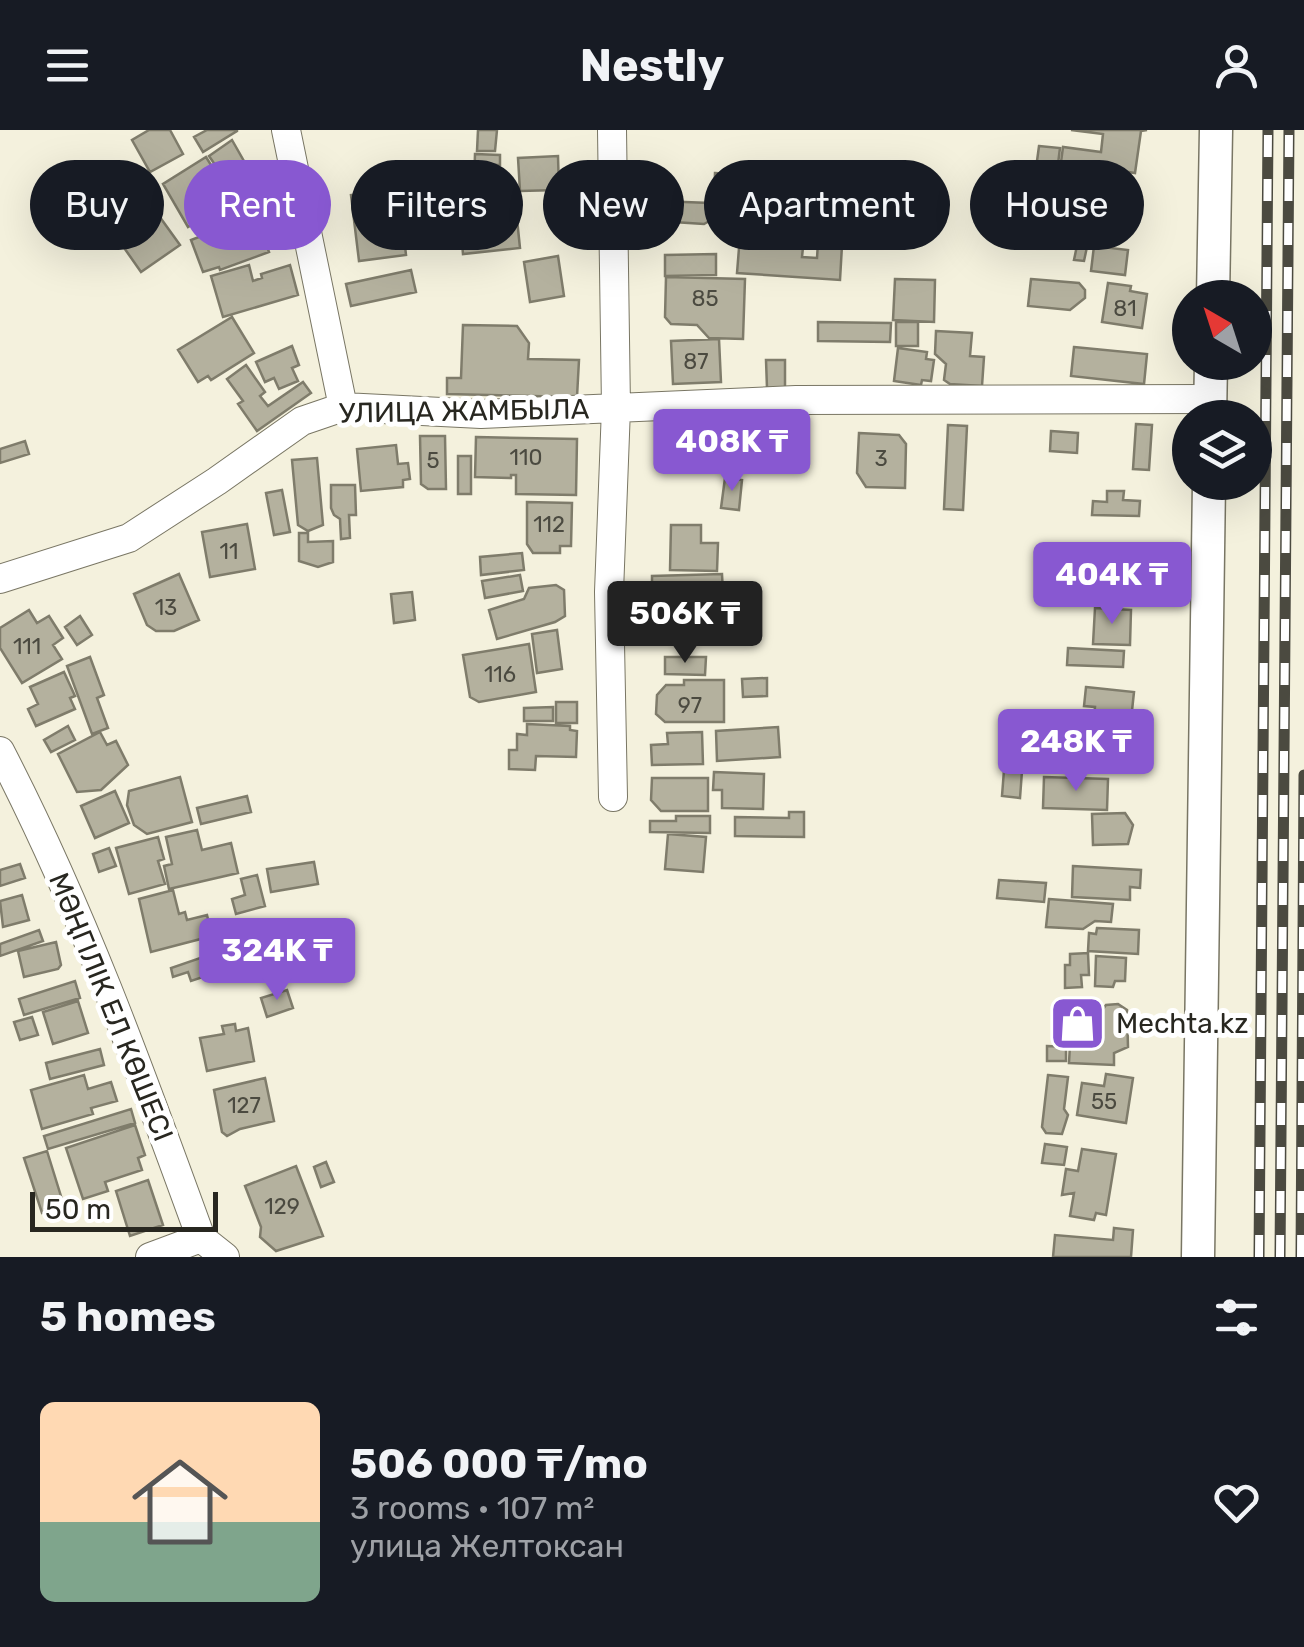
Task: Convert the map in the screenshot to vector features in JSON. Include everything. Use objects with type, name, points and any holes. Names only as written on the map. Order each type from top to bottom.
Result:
[{"type":"street","points":[[286,130],[342,408]]},
{"type":"street","points":[[612,130],[616,408],[609,592],[614,797]]},
{"type":"street","points":[[1213,280],[1216,130]]},
{"type":"street","name":"УЛИЦА ЖАМБЫЛА","points":[[0,578],[129,538],[302,421],[342,408],[481,414],[796,400],[1172,407]]},
{"type":"street","points":[[1198,1257],[1209,500]]},
{"type":"street","name":"МӘҢГІЛІК ЕЛ КӨШЕСІ","points":[[0,751],[123,1024],[200,1238]]},
{"type":"street","points":[[150,1257],[200,1238],[225,1257]]},
{"type":"building","points":[[149,130],[170,130],[183,154],[164,164],[164,160],[143,160],[132,140]]},
{"type":"building","points":[[207,130],[237,131],[203,152],[194,137]]},
{"type":"building","points":[[478,130],[497,130],[495,151],[477,151]]},
{"type":"building","points":[[1071,130],[1147,130],[1141,131],[1137,160],[1061,160],[1063,147],[1101,152],[1103,134]]},
{"type":"building","points":[[232,140],[243,160],[212,160],[209,156]]},
{"type":"building","points":[[1039,146],[1060,148],[1058,160],[1037,160]]},
{"type":"building","points":[[475,154],[500,155],[500,160],[475,160]]},
{"type":"building","points":[[558,156],[558,160],[543,160],[543,190],[523,191],[523,160],[518,158]]},
{"type":"building","points":[[184,171],[184,220],[164,186]]},
{"type":"building","points":[[684,202],[704,203],[704,224],[684,223]]},
{"type":"building","points":[[164,223],[180,245],[141,272],[126,250],[164,250]]},
{"type":"building","points":[[195,250],[269,252],[220,270],[219,267],[203,272]]},
{"type":"building","points":[[358,250],[405,250],[406,255],[359,261]]},
{"type":"building","points":[[463,250],[501,250],[463,254]]},
{"type":"building","points":[[739,250],[803,250],[802,257],[817,258],[818,250],[842,250],[840,280],[737,273]]},
{"type":"building","points":[[1076,250],[1086,250],[1084,261],[1074,260]]},
{"type":"building","points":[[1094,250],[1128,250],[1125,275],[1091,271]]},
{"type":"building","points":[[716,254],[716,275],[665,276],[665,255]]},
{"type":"building","points":[[558,256],[564,296],[530,302],[524,262]]},
{"type":"building","points":[[249,265],[253,281],[262,278],[261,274],[290,265],[298,295],[223,317],[211,276]]},
{"type":"building","points":[[411,270],[416,292],[351,306],[346,284]]},
{"type":"building","points":[[666,277],[745,279],[743,339],[709,338],[697,325],[671,324],[665,317]]},
{"type":"building","points":[[895,279],[935,280],[934,322],[893,320]]},
{"type":"building","points":[[1031,279],[1079,283],[1085,298],[1070,310],[1028,306]]},
{"type":"building","points":[[1108,283],[1131,286],[1130,291],[1147,294],[1142,328],[1102,322]]},
{"type":"building","points":[[232,317],[254,353],[211,380],[208,376],[198,382],[178,350]]},
{"type":"building","points":[[818,322],[891,323],[890,342],[818,341]]},
{"type":"building","points":[[896,322],[918,322],[918,346],[896,346]]},
{"type":"building","points":[[463,325],[517,326],[529,343],[528,359],[579,360],[577,397],[447,394],[447,378],[461,378]]},
{"type":"building","points":[[936,331],[972,333],[970,356],[984,357],[982,386],[950,384],[944,380],[946,364],[935,354]]},
{"type":"building","points":[[719,339],[721,382],[673,384],[671,341]]},
{"type":"building","points":[[292,346],[299,365],[292,368],[298,381],[279,389],[274,378],[265,382],[256,362]]},
{"type":"building","points":[[1074,347],[1147,354],[1144,384],[1071,376]]},
{"type":"building","points":[[898,348],[927,352],[926,359],[934,360],[931,381],[922,380],[921,385],[894,381]]},
{"type":"building","points":[[766,360],[785,360],[785,388],[767,388]]},
{"type":"building","points":[[246,365],[265,392],[260,396],[268,406],[303,382],[311,393],[257,431],[227,379]]},
{"type":"building","points":[[1136,424],[1152,425],[1149,470],[1133,469]]},
{"type":"building","points":[[948,425],[967,426],[963,510],[944,509]]},
{"type":"building","points":[[738,428],[748,438],[746,458],[740,469],[722,469],[723,463],[672,463],[665,458],[664,430]]},
{"type":"building","points":[[1051,431],[1078,433],[1077,453],[1050,451]]},
{"type":"building","points":[[859,433],[899,435],[906,444],[905,488],[866,487],[857,473]]},
{"type":"building","points":[[420,436],[445,436],[446,489],[428,489],[421,484]]},
{"type":"building","points":[[476,437],[577,439],[576,495],[516,494],[516,475],[475,477]]},
{"type":"building","points":[[25,441],[29,454],[0,463],[0,449]]},
{"type":"building","points":[[396,445],[398,464],[408,463],[410,479],[403,480],[403,487],[361,491],[357,449]]},
{"type":"building","points":[[458,456],[471,456],[471,494],[458,494]]},
{"type":"building","points":[[317,458],[323,525],[308,531],[298,525],[292,460]]},
{"type":"building","points":[[725,478],[742,480],[739,510],[721,508]]},
{"type":"building","points":[[331,485],[355,485],[356,515],[349,515],[350,538],[341,539],[340,519],[331,508]]},
{"type":"building","points":[[282,490],[290,532],[274,535],[266,493]]},
{"type":"building","points":[[1107,491],[1124,491],[1123,500],[1140,501],[1139,516],[1092,515],[1093,501],[1107,502]]},
{"type":"building","points":[[527,502],[572,503],[571,546],[560,546],[560,553],[533,553],[527,544]]},
{"type":"building","points":[[247,524],[255,569],[210,577],[202,532]]},
{"type":"building","points":[[671,525],[701,525],[701,543],[718,543],[717,571],[670,570]]},
{"type":"building","points":[[299,533],[308,533],[308,542],[333,541],[333,562],[318,567],[299,561]]},
{"type":"building","points":[[522,553],[524,570],[481,575],[480,557]]},
{"type":"building","points":[[1092,564],[1135,567],[1136,601],[1082,597],[1084,578],[1091,579]]},
{"type":"building","points":[[1048,570],[1065,571],[1064,594],[1047,593]]},
{"type":"building","points":[[179,574],[199,620],[174,631],[156,631],[147,625],[134,594]]},
{"type":"building","points":[[722,574],[723,593],[652,596],[652,576]]},
{"type":"building","points":[[520,575],[523,591],[485,598],[482,581]]},
{"type":"building","points":[[556,585],[564,590],[565,616],[497,639],[489,610],[524,599],[529,588]]},
{"type":"building","points":[[412,592],[415,620],[394,623],[391,594]]},
{"type":"building","points":[[665,603],[716,603],[716,639],[666,639]]},
{"type":"building","points":[[1095,608],[1131,610],[1130,645],[1093,644]]},
{"type":"building","points":[[29,610],[37,623],[49,616],[63,638],[53,645],[62,659],[22,683],[0,648],[0,628]]},
{"type":"building","points":[[80,616],[92,635],[77,645],[65,627]]},
{"type":"building","points":[[557,630],[562,669],[537,673],[532,634]]},
{"type":"building","points":[[529,644],[536,692],[479,702],[470,697],[463,655]]},
{"type":"building","points":[[1068,648],[1124,651],[1123,667],[1067,665]]},
{"type":"building","points":[[90,657],[104,695],[97,698],[108,728],[92,734],[67,666]]},
{"type":"building","points":[[665,657],[706,657],[705,675],[665,674]]},
{"type":"building","points":[[64,672],[75,696],[70,698],[75,709],[36,726],[28,709],[38,704],[30,687]]},
{"type":"building","points":[[767,678],[767,696],[743,697],[742,679]]},
{"type":"building","points":[[684,680],[724,680],[724,722],[665,722],[656,714],[657,695],[666,685],[684,685]]},
{"type":"building","points":[[1086,687],[1134,692],[1131,720],[1094,716],[1095,707],[1084,706]]},
{"type":"building","points":[[556,702],[577,702],[577,723],[556,723]]},
{"type":"building","points":[[553,707],[553,721],[524,721],[524,708]]},
{"type":"building","points":[[527,724],[570,726],[570,730],[577,731],[576,757],[536,756],[535,770],[509,769],[509,750],[517,750],[517,734],[527,735]]},
{"type":"building","points":[[68,726],[75,740],[51,752],[44,740]]},
{"type":"building","points":[[778,727],[780,757],[717,761],[716,731]]},
{"type":"building","points":[[1096,731],[1134,731],[1134,768],[1070,768],[1070,742],[1096,742]]},
{"type":"building","points":[[100,732],[107,745],[116,741],[128,765],[101,790],[77,792],[58,754]]},
{"type":"building","points":[[702,732],[703,764],[652,765],[651,745],[668,744],[667,733]]},
{"type":"building","points":[[1004,770],[1022,771],[1020,798],[1002,796]]},
{"type":"building","points":[[714,772],[764,774],[763,809],[722,808],[722,790],[713,790]]},
{"type":"building","points":[[180,777],[192,822],[147,834],[134,825],[127,805],[129,791]]},
{"type":"building","points":[[1044,777],[1108,779],[1107,810],[1043,808]]},
{"type":"building","points":[[652,778],[708,778],[708,811],[661,811],[651,800]]},
{"type":"building","points":[[115,791],[129,823],[95,838],[81,806]]},
{"type":"building","points":[[247,796],[251,812],[201,824],[197,808]]},
{"type":"building","points":[[789,812],[804,812],[804,837],[735,836],[735,817],[789,818]]},
{"type":"building","points":[[1125,813],[1133,825],[1128,844],[1093,845],[1092,814]]},
{"type":"building","points":[[676,816],[710,816],[710,833],[650,832],[650,821],[676,821]]},
{"type":"building","points":[[197,830],[202,850],[231,843],[238,873],[169,889],[164,866],[172,864],[166,837]]},
{"type":"building","points":[[668,834],[706,837],[703,872],[665,869]]},
{"type":"building","points":[[158,837],[164,859],[158,861],[165,884],[129,894],[116,848]]},
{"type":"building","points":[[109,848],[116,866],[99,872],[93,854]]},
{"type":"building","points":[[314,862],[318,884],[271,892],[267,869]]},
{"type":"building","points":[[20,864],[25,878],[0,886],[0,870]]},
{"type":"building","points":[[1073,866],[1141,870],[1140,888],[1130,887],[1130,900],[1072,897]]},
{"type":"building","points":[[257,875],[265,906],[236,914],[232,899],[245,895],[241,879]]},
{"type":"building","points":[[999,880],[1046,883],[1044,902],[997,898]]},
{"type":"building","points":[[173,890],[179,914],[185,912],[187,920],[207,915],[212,936],[151,952],[139,899]]},
{"type":"building","points":[[22,895],[29,920],[3,927],[0,901]]},
{"type":"building","points":[[1049,899],[1113,904],[1111,922],[1095,921],[1083,929],[1046,927]]},
{"type":"building","points":[[1097,928],[1139,930],[1138,954],[1088,951],[1089,933],[1096,934]]},
{"type":"building","points":[[39,930],[43,941],[0,956],[0,944]]},
{"type":"building","points":[[56,942],[61,965],[58,969],[24,977],[18,951]]},
{"type":"building","points":[[1088,953],[1089,975],[1081,975],[1082,987],[1065,988],[1065,965],[1070,965],[1070,954]]},
{"type":"building","points":[[1096,956],[1126,958],[1125,981],[1115,981],[1113,987],[1095,986]]},
{"type":"building","points":[[203,957],[209,975],[191,981],[188,972],[173,977],[171,968]]},
{"type":"building","points":[[75,981],[80,998],[24,1015],[19,999]]},
{"type":"building","points":[[287,990],[293,1008],[267,1017],[261,998]]},
{"type":"building","points":[[78,1001],[88,1033],[53,1044],[43,1012]]},
{"type":"building","points":[[1118,1004],[1127,1010],[1128,1047],[1114,1053],[1114,1065],[1069,1063],[1072,1008],[1103,1009]]},
{"type":"building","points":[[32,1017],[38,1035],[20,1040],[14,1022]]},
{"type":"building","points":[[235,1024],[236,1031],[248,1028],[254,1061],[207,1071],[200,1038],[224,1034],[222,1026]]},
{"type":"building","points":[[1047,1046],[1066,1047],[1066,1061],[1047,1061]]},
{"type":"building","points":[[100,1049],[104,1065],[50,1079],[46,1063]]},
{"type":"building","points":[[1106,1074],[1133,1078],[1126,1123],[1077,1115],[1082,1083],[1104,1086]]},
{"type":"building","points":[[84,1075],[88,1089],[111,1082],[117,1101],[91,1108],[93,1114],[42,1129],[31,1090]]},
{"type":"building","points":[[1048,1075],[1068,1077],[1064,1109],[1068,1115],[1062,1134],[1046,1133],[1042,1127]]},
{"type":"building","points":[[265,1078],[274,1121],[227,1136],[222,1132],[214,1090]]},
{"type":"building","points":[[131,1109],[135,1123],[48,1149],[44,1136]]},
{"type":"building","points":[[135,1125],[145,1155],[138,1158],[142,1170],[105,1182],[108,1191],[83,1199],[66,1148]]},
{"type":"building","points":[[1045,1144],[1067,1147],[1064,1165],[1042,1163]]},
{"type":"building","points":[[1082,1149],[1116,1154],[1106,1215],[1096,1213],[1094,1220],[1070,1216],[1074,1193],[1062,1195],[1066,1169],[1078,1171]]},
{"type":"building","points":[[47,1151],[64,1206],[42,1213],[24,1158]]},
{"type":"building","points":[[326,1162],[334,1182],[321,1187],[314,1167]]},
{"type":"building","points":[[296,1166],[323,1236],[276,1251],[260,1237],[261,1227],[245,1186]]},
{"type":"building","points":[[148,1180],[163,1225],[130,1236],[116,1191]]},
{"type":"building","points":[[1114,1228],[1133,1230],[1131,1257],[1053,1257],[1055,1235],[1113,1240]]},
{"type":"railway","points":[[1259,1257],[1268,130]]},
{"type":"railway","points":[[1280,1257],[1289,130]]},
{"type":"railway","points":[[1301,1257],[1304,775]]},
{"type":"place","name":"Mechta.kz","points":[[1077,1023]]}]
